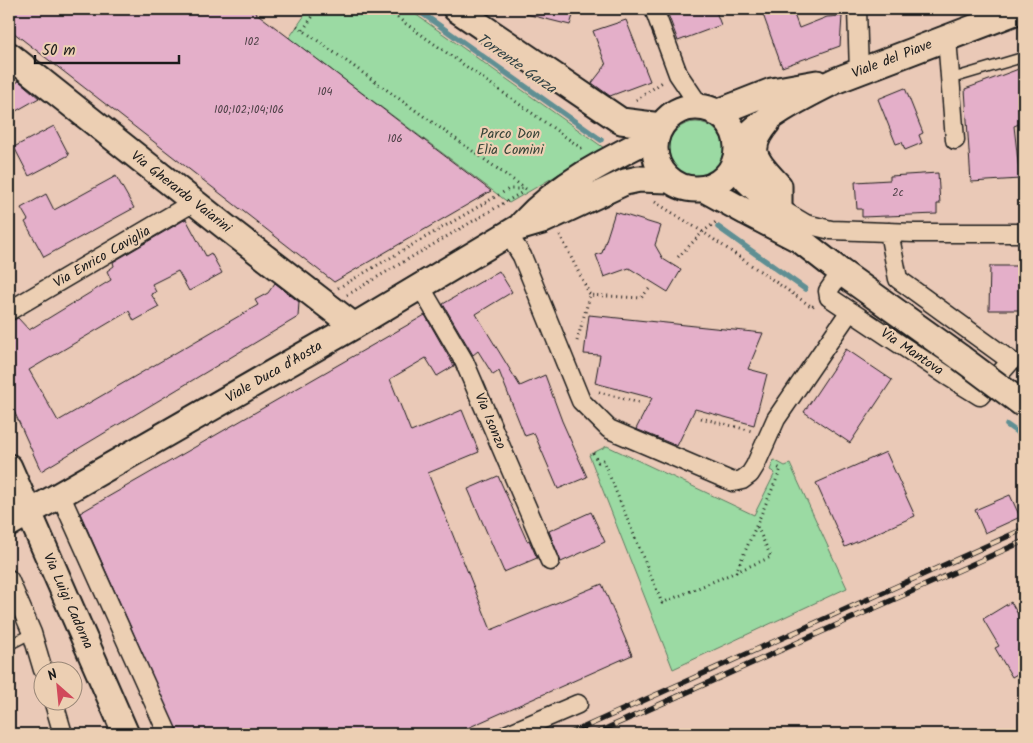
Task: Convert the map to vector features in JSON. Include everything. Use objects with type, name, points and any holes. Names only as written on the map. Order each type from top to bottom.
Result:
[{"type":"main road","points":[[456,9],[621,121],[659,130]]},
{"type":"main road","name":"Viale del Piave","points":[[736,153],[761,123],[774,114],[848,76],[1023,9]]},
{"type":"main road","name":"Via Gherardo Vaiarini","points":[[9,55],[354,326]]},
{"type":"main road","name":"Viale del Piave","points":[[709,110],[772,91],[848,76]]},
{"type":"main road","points":[[736,153],[730,170],[723,179],[704,189],[685,188],[668,180],[660,170],[654,147],[659,130],[669,117],[679,111],[690,108],[709,110],[727,121],[734,133],[736,153],[744,177],[756,190],[779,208],[800,240]]},
{"type":"main road","points":[[774,114],[755,140],[754,150],[758,163],[779,186],[779,208]]},
{"type":"main road","name":"Viale Duca d'Aosta","points":[[513,231],[535,209],[597,166],[659,130]]},
{"type":"main road","name":"Viale Duca d'Aosta","points":[[19,518],[354,326],[513,231],[542,221],[625,182],[639,179],[668,180]]},
{"type":"main road","points":[[704,189],[800,240],[1024,405]]},
{"type":"main road","name":"Via Luigi Cadorna","points":[[9,467],[19,518],[126,734]]},
{"type":"street","points":[[654,9],[678,74],[709,110]]},
{"type":"street","points":[[848,76],[858,9]]},
{"type":"street","name":"Viale del Piave","points":[[947,38],[955,140]]},
{"type":"street","name":"Via Enrico Caviglia","points":[[9,311],[194,202]]},
{"type":"street","points":[[779,208],[806,224],[831,230],[1024,233]]},
{"type":"street","points":[[513,231],[581,401],[609,430],[733,482],[742,480],[750,474],[776,419],[850,311]]},
{"type":"street","name":"Via Mantova","points":[[828,294],[829,297],[980,396],[1012,361],[898,279],[889,232]]},
{"type":"street","points":[[828,294],[828,290],[841,272]]},
{"type":"street","name":"Via Isonzo","points":[[420,286],[464,361],[550,561]]},
{"type":"street","points":[[60,494],[168,734]]},
{"type":"street","points":[[9,579],[32,633],[40,660]]},
{"type":"street","points":[[508,734],[578,704]]},
{"type":"street","points":[[56,710],[63,734]]},
{"type":"lane","points":[[950,79],[1024,57]]},
{"type":"lane","points":[[9,645],[32,633]]},
{"type":"path","points":[[303,30],[318,9]]},
{"type":"path","points":[[385,9],[588,153]]},
{"type":"path","points":[[297,26],[526,190]]},
{"type":"path","points":[[336,290],[509,189],[526,190]]},
{"type":"path","points":[[344,296],[526,190]]},
{"type":"path","points":[[649,198],[703,232],[812,307],[828,294]]},
{"type":"path","points":[[678,257],[703,232],[719,220]]},
{"type":"path","points":[[560,234],[590,295],[576,346]]},
{"type":"path","points":[[590,295],[641,298],[649,289]]},
{"type":"path","points":[[702,418],[753,431]]},
{"type":"path","points":[[593,453],[598,462],[603,460],[662,603],[771,556],[756,524]]},
{"type":"path","points":[[736,572],[781,469],[775,467],[777,462]]},
{"type":"green space","name":"Parco Don Elia Comini","points":[[309,9],[408,9],[604,148],[509,203],[289,38]]},
{"type":"green space","points":[[690,122],[702,122],[712,126],[720,134],[724,150],[720,166],[712,174],[702,178],[690,178],[680,174],[672,166],[668,156],[668,144],[672,134],[680,126]]},
{"type":"green space","points":[[1024,126],[1024,211],[1018,129]]},
{"type":"green space","points":[[607,446],[754,515],[775,473],[770,470],[774,460],[785,466],[790,464],[847,588],[673,669],[589,455]]},
{"type":"building","points":[[9,9],[251,9],[491,191],[334,282],[9,29]]},
{"type":"building","points":[[526,9],[575,9],[570,25],[526,14]]},
{"type":"building","points":[[666,9],[715,9],[721,25],[678,41]]},
{"type":"building","points":[[761,9],[792,9],[799,28],[827,17],[842,16],[840,46],[782,67]]},
{"type":"building","points":[[626,20],[650,81],[610,96],[592,83],[606,65],[593,31]]},
{"type":"building","points":[[1024,67],[1024,122],[1014,126],[1020,179],[971,182],[965,89]]},
{"type":"building","points":[[19,81],[39,98],[9,115],[9,87]]},
{"type":"building","points":[[905,88],[923,133],[919,135],[922,143],[905,150],[902,142],[896,144],[878,99]]},
{"type":"building","points":[[54,126],[69,155],[29,176],[14,147]]},
{"type":"building","points":[[938,173],[940,204],[937,204],[937,214],[862,217],[862,209],[857,209],[855,182],[890,180],[890,176]]},
{"type":"building","points":[[116,176],[134,208],[44,257],[25,222],[28,220],[21,208],[46,194],[54,210]]},
{"type":"building","points":[[615,212],[661,226],[655,245],[663,259],[681,270],[668,292],[629,268],[604,277],[596,255],[602,253]]},
{"type":"building","points":[[186,219],[206,256],[211,253],[222,273],[189,291],[178,271],[152,284],[156,292],[151,294],[159,307],[134,321],[129,311],[29,370],[58,421],[258,305],[255,300],[268,293],[275,283],[299,302],[298,317],[41,471],[9,400],[9,322],[18,318],[29,330],[111,280],[107,271],[114,266],[113,262]]},
{"type":"building","points":[[990,266],[1024,266],[1024,310],[989,310]]},
{"type":"building","points":[[499,271],[512,292],[476,314],[520,386],[545,375],[562,421],[587,477],[558,489],[534,433],[525,436],[499,371],[493,375],[478,351],[473,355],[443,304]]},
{"type":"building","points":[[425,315],[454,366],[437,376],[426,358],[390,379],[411,432],[462,410],[479,452],[428,473],[491,630],[602,584],[632,655],[454,734],[178,734],[80,513]]},
{"type":"building","points":[[589,315],[763,333],[748,369],[767,374],[754,425],[695,409],[677,446],[636,429],[652,398],[595,383],[600,355],[584,354]]},
{"type":"building","points":[[846,349],[892,380],[850,443],[804,412]]},
{"type":"building","points":[[886,452],[915,516],[845,547],[816,483]]},
{"type":"building","points":[[498,476],[527,541],[529,540],[537,558],[504,572],[468,489]]},
{"type":"building","points":[[1010,495],[1020,517],[985,533],[975,510]]},
{"type":"building","points":[[591,512],[605,542],[561,562],[549,531]]},
{"type":"building","points":[[1011,602],[1024,625],[1024,670],[1012,677],[995,648],[999,646],[983,619]]},
{"type":"waterway","name":"Torrente Garza","points":[[416,9],[601,140]]},
{"type":"waterway","name":"Torrente Garza","points":[[718,227],[805,289]]},
{"type":"waterway","name":"Torrente Garza","points":[[1007,425],[1024,437]]},
{"type":"railway","points":[[569,734],[1024,529]]},
{"type":"railway","points":[[594,734],[1024,541]]}]
